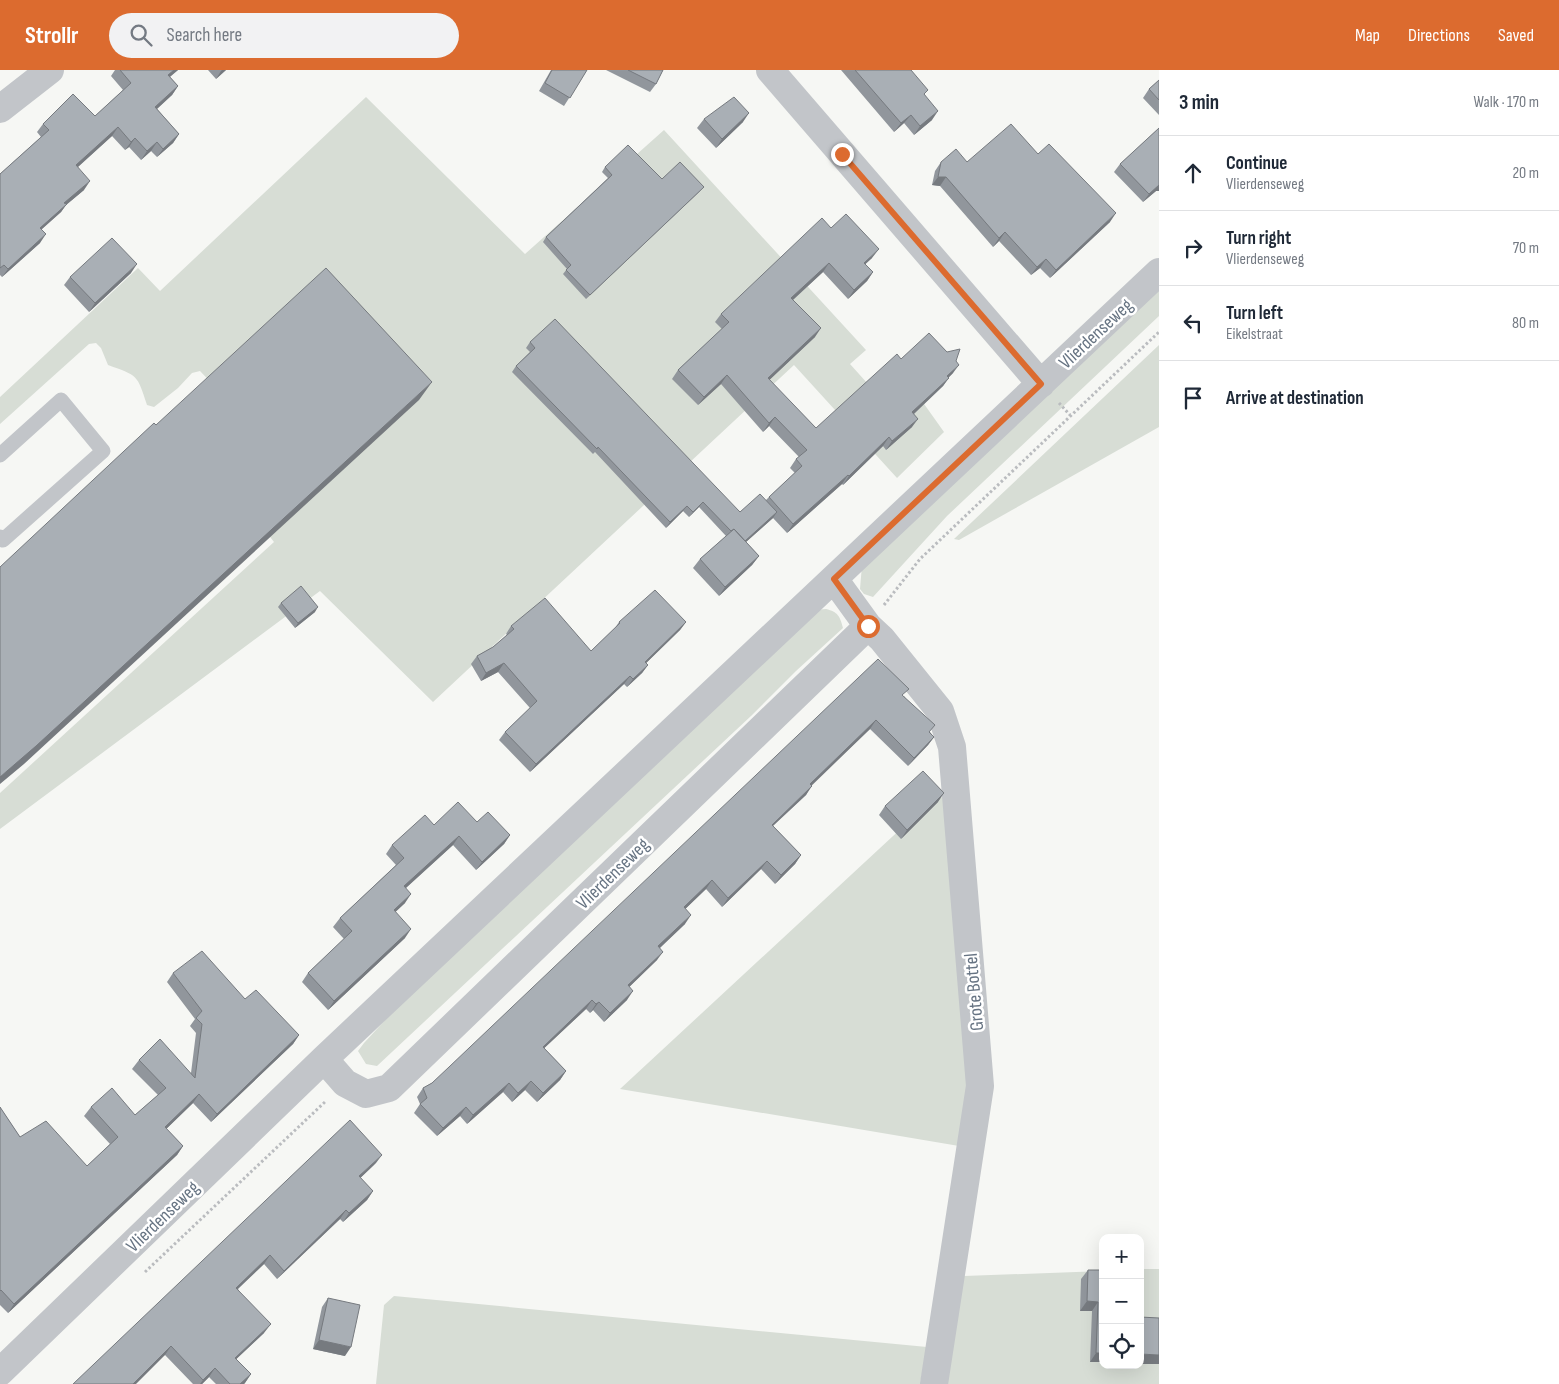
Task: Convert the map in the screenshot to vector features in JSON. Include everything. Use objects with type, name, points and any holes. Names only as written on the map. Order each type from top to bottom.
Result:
[{"type":"street","points":[[770,70],[1041,384]]},
{"type":"street","points":[[0,108],[40,73]]},
{"type":"street","name":"Vlierdenseweg","points":[[0,1372],[324,1059],[1159,272]]},
{"type":"street","points":[[834,579],[868,626]]},
{"type":"street","name":"Vlierdenseweg","points":[[324,1059],[345,1083],[366,1094],[389,1088],[868,626]]},
{"type":"street","name":"Grote Bottel","points":[[868,626],[882,639],[940,711],[952,747],[980,1086],[934,1384]]},
{"type":"lane","points":[[0,455],[61,400],[103,451],[3,540],[0,537]]},
{"type":"path","points":[[868,626],[920,559],[1159,332]]},
{"type":"path","name":"Vlierdenseweg","points":[[142,1275],[345,1083]]},
{"type":"shaded area","points":[[366,97],[525,254],[664,130],[866,350],[850,364],[877,394],[917,394],[944,432],[897,478],[794,365],[433,702],[320,591],[0,829],[0,793],[274,542],[253,515],[279,454],[200,371],[192,373],[178,388],[154,407],[147,405],[141,387],[131,374],[108,365],[101,348],[96,343],[89,344],[0,424],[0,397],[138,268],[160,291]]},
{"type":"shaded area","points":[[1159,286],[1159,316],[947,516],[873,597],[864,594],[860,589],[862,565]]},
{"type":"shaded area","points":[[1159,345],[1159,427],[959,540],[954,539]]},
{"type":"shaded area","points":[[826,609],[838,615],[843,628],[377,1066],[366,1064],[358,1051],[400,1004],[815,610]]},
{"type":"shaded area","points":[[943,797],[967,1074],[965,1147],[620,1089],[934,798]]},
{"type":"shaded area","points":[[1144,1269],[1159,1269],[1159,1384],[945,1384],[964,1276],[1099,1271],[1099,1369],[1144,1369]]},
{"type":"shaded area","points":[[394,1296],[927,1347],[920,1384],[376,1384],[384,1305]]},
{"type":"building","points":[[120,70],[174,70],[168,75],[178,86],[155,107],[179,134],[163,149],[157,142],[147,151],[135,138],[131,142],[118,127],[76,165],[90,181],[64,203],[67,204],[40,228],[46,234],[8,269],[4,265],[0,268],[0,174],[49,130],[43,124],[73,94],[95,116],[131,83]]},
{"type":"building","points":[[552,70],[587,70],[570,98],[545,83]]},
{"type":"building","points":[[628,70],[663,70],[656,84]]},
{"type":"building","points":[[855,70],[911,70],[928,90],[924,94],[938,111],[920,126],[911,115],[901,123]]},
{"type":"building","points":[[1159,80],[1159,100],[1149,89]]},
{"type":"building","points":[[734,97],[749,113],[722,139],[704,119]]},
{"type":"building","points":[[1011,124],[1038,154],[1049,144],[1116,213],[1056,270],[1046,259],[1037,267],[1005,232],[999,238],[946,177],[938,177],[941,162],[956,149],[967,162]]},
{"type":"building","points":[[1159,128],[1159,185],[1149,194],[1120,164]]},
{"type":"building","points":[[628,145],[662,179],[680,162],[704,187],[590,295],[566,270],[571,265],[546,237],[612,175],[605,167]]},
{"type":"building","points":[[846,214],[879,249],[864,263],[873,272],[854,290],[829,263],[791,298],[821,328],[768,378],[816,428],[897,354],[901,359],[929,333],[947,352],[960,349],[956,361],[959,365],[947,376],[949,378],[912,412],[918,419],[892,441],[889,437],[849,476],[793,524],[769,497],[802,466],[796,459],[807,450],[775,417],[769,423],[727,375],[704,397],[678,370],[729,322],[721,314],[822,218],[831,228]]},
{"type":"building","points":[[112,238],[137,264],[95,303],[70,277]]},
{"type":"building","points":[[326,268],[432,382],[0,777],[0,567],[154,423],[156,425]]},
{"type":"building","points":[[555,319],[740,512],[760,494],[777,512],[745,541],[734,529],[731,531],[703,502],[693,512],[687,506],[670,522],[516,366],[535,348],[530,342]]},
{"type":"building","points":[[734,529],[759,556],[725,587],[700,559]]},
{"type":"building","points":[[301,586],[318,607],[298,623],[281,603]]},
{"type":"building","points":[[655,590],[686,622],[645,662],[648,665],[633,679],[630,676],[536,764],[505,732],[537,701],[504,663],[486,673],[477,656],[493,647],[514,629],[511,626],[545,598],[591,651],[619,622]]},
{"type":"building","points":[[878,659],[909,689],[902,695],[935,725],[929,732],[934,737],[914,758],[876,720],[810,784],[812,786],[772,825],[801,855],[781,875],[767,861],[728,898],[712,880],[684,907],[691,915],[658,946],[663,952],[628,985],[633,991],[610,1013],[599,1002],[596,1004],[592,1000],[543,1047],[566,1071],[543,1093],[531,1081],[518,1093],[509,1083],[473,1115],[466,1107],[443,1128],[420,1104],[427,1098],[423,1088],[432,1083],[449,1067]]},
{"type":"building","points":[[923,771],[944,793],[907,830],[885,806]]},
{"type":"building","points":[[458,802],[477,822],[488,812],[510,835],[482,862],[459,836],[404,886],[411,894],[394,910],[411,929],[334,1001],[308,973],[352,931],[340,918],[404,858],[392,845],[425,815],[434,825]]},
{"type":"building","points":[[202,951],[245,999],[256,990],[299,1035],[217,1114],[199,1094],[165,1127],[183,1146],[14,1304],[0,1291],[0,1107],[20,1137],[46,1121],[87,1166],[118,1137],[91,1107],[112,1088],[135,1115],[166,1088],[139,1060],[160,1039],[195,1078],[202,1024],[196,1018],[202,1011],[173,973]]},
{"type":"building","points":[[350,1120],[382,1155],[359,1176],[373,1191],[349,1213],[346,1210],[284,1271],[270,1255],[236,1288],[271,1324],[235,1358],[251,1374],[240,1384],[230,1384],[215,1368],[203,1380],[171,1346],[133,1384],[73,1384]]},
{"type":"building","points":[[1088,1270],[1099,1270],[1099,1353],[1096,1353],[1098,1302],[1087,1301]]},
{"type":"building","points":[[328,1298],[360,1305],[351,1347],[319,1340]]},
{"type":"building","points":[[1144,1317],[1159,1318],[1159,1355],[1144,1354]]},
{"type":"route","points":[[842,154],[1041,384],[834,579],[868,626]]}]
